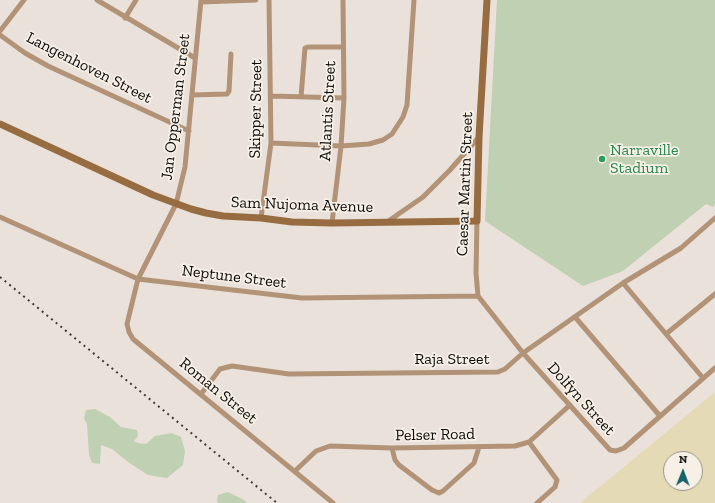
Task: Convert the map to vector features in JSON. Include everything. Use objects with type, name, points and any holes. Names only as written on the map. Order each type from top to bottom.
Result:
[{"type":"street","points":[[0,31],[24,0]]},
{"type":"street","points":[[97,0],[125,18],[195,58]]},
{"type":"street","points":[[125,18],[136,0]]},
{"type":"street","points":[[201,1],[256,0]]},
{"type":"street","name":"Skipper Street","points":[[261,218],[271,143],[269,0]]},
{"type":"street","name":"Atlantis Street","points":[[332,223],[341,146],[344,98],[343,0]]},
{"type":"street","points":[[271,143],[341,146],[369,144],[383,140],[392,134],[403,117],[407,105],[414,0]]},
{"type":"street","name":"Caesar Martin Street","points":[[478,296],[476,273],[479,137],[487,0]]},
{"type":"street","name":"Jan Opperman Street","points":[[138,279],[176,204],[185,167],[201,1]]},
{"type":"street","name":"Langenhoven Street","points":[[0,35],[25,53],[48,66],[189,131]]},
{"type":"street","points":[[301,97],[305,48],[343,47]]},
{"type":"street","points":[[192,96],[227,94],[229,91],[231,54]]},
{"type":"street","points":[[271,96],[344,98]]},
{"type":"street","name":"Sam Nujoma Avenue","points":[[0,124],[153,195],[206,213],[223,216],[261,218],[292,222],[332,223],[477,221]]},
{"type":"street","points":[[387,222],[423,197],[450,170],[479,137]]},
{"type":"street","name":"Neptune Street","points":[[0,217],[138,279],[302,298],[478,296]]},
{"type":"street","name":"Raja Street","points":[[201,394],[220,369],[232,366],[289,374],[498,372],[505,369],[523,353],[623,283],[680,248],[715,218]]},
{"type":"street","name":"Roman Street","points":[[138,279],[128,324],[129,332],[134,339],[333,503]]},
{"type":"street","points":[[623,283],[703,378]]},
{"type":"street","points":[[666,334],[715,294]]},
{"type":"street","points":[[478,296],[523,353]]},
{"type":"street","points":[[575,317],[660,416]]},
{"type":"street","name":"Dolfyn Street","points":[[523,353],[607,447],[610,450],[616,451],[624,448],[715,368]]},
{"type":"street","points":[[537,503],[555,487],[557,480],[529,442],[570,405]]},
{"type":"street","name":"Pelser Road","points":[[295,471],[316,451],[330,446],[392,448],[479,447],[515,446],[529,442]]},
{"type":"street","points":[[392,448],[395,460],[399,465],[432,490],[439,493],[474,463],[479,447]]},
{"type":"green space","name":"Narraville Stadium","points":[[497,0],[715,0],[715,204],[713,207],[706,204],[623,271],[583,286],[485,221]]},
{"type":"green space","points":[[95,409],[110,417],[121,427],[137,430],[138,436],[134,441],[138,443],[146,444],[155,436],[172,433],[181,437],[185,451],[183,465],[167,478],[148,475],[112,449],[101,445],[100,464],[92,463],[89,455],[87,424],[84,418],[86,410]]},
{"type":"green space","points":[[228,492],[247,503],[218,503],[218,495]]},
{"type":"sand","points":[[715,392],[715,503],[580,503]]},
{"type":"railway","points":[[0,277],[277,503]]},
{"type":"place","name":"Narraville Stadium","points":[[602,159]]}]
